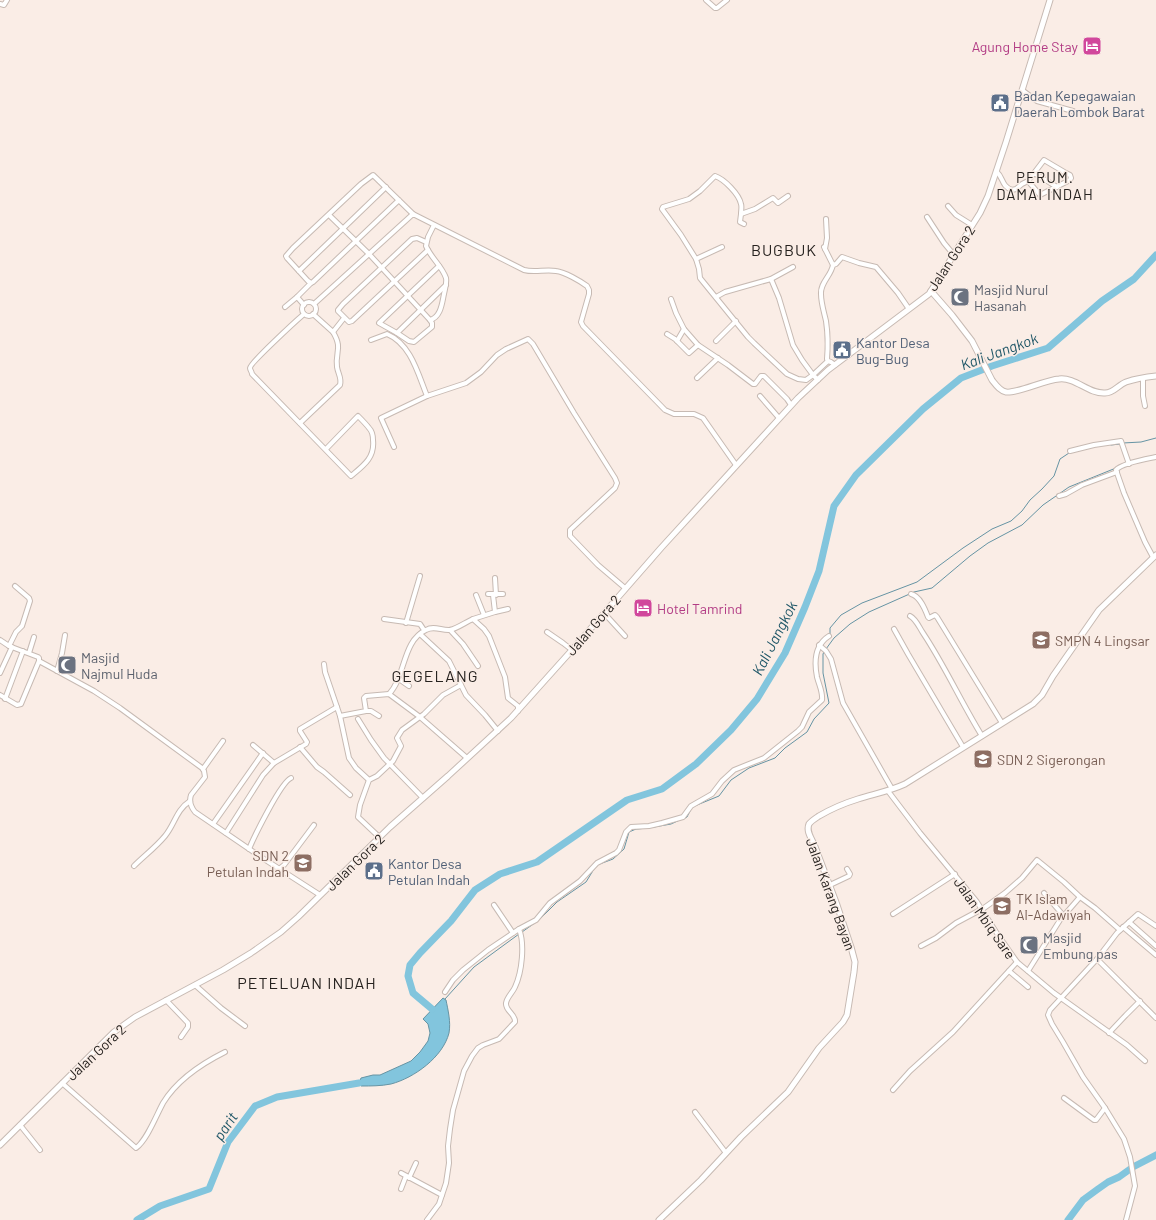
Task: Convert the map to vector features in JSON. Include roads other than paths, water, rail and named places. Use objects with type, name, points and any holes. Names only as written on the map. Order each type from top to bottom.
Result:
[{"type":"street","points":[[0,4],[4,5],[7,0]]},
{"type":"street","points":[[706,0],[717,8],[727,0]]},
{"type":"street","name":"Jalan Gora 2","points":[[0,1145],[114,1032],[136,1017],[255,950],[287,927],[380,837],[498,731],[518,711],[625,588],[791,405],[835,366],[924,298],[931,291],[984,206],[1050,0]]},
{"type":"street","points":[[1022,90],[1036,101],[1073,111]]},
{"type":"street","points":[[996,171],[1004,185],[1011,190],[1015,190],[1028,181],[1044,160],[1070,176],[1071,179],[1040,196],[1028,181]]},
{"type":"street","points":[[1034,173],[1057,186]]},
{"type":"street","points":[[311,283],[287,258],[287,254],[372,175],[375,176],[413,214],[434,225],[524,270],[530,272],[552,270],[560,272],[587,286],[589,294],[580,322],[583,326],[665,410],[674,414],[694,414],[703,418],[736,465]]},
{"type":"street","points":[[744,224],[740,222],[741,204],[736,194],[728,185],[716,176],[714,176],[700,191],[689,199],[662,208],[662,211],[681,234],[696,259],[700,278],[736,321],[748,338],[787,374],[803,381],[813,375],[828,361]]},
{"type":"street","points":[[299,271],[386,187]]},
{"type":"street","points":[[741,214],[755,208],[771,198],[774,198],[778,202],[788,196]]},
{"type":"street","points":[[285,307],[399,200]]},
{"type":"street","points":[[948,206],[956,215],[972,225]]},
{"type":"street","points":[[314,304],[413,214]]},
{"type":"street","points":[[329,215],[369,254],[394,281],[408,296],[421,310],[432,323],[432,327],[414,342],[409,342],[379,323],[408,296],[439,266]]},
{"type":"street","points":[[927,217],[944,243],[954,255]]},
{"type":"street","points":[[825,249],[827,238],[826,219]]},
{"type":"street","points":[[430,320],[433,319],[440,310],[446,285],[446,280],[439,266],[426,246],[426,242],[434,225]]},
{"type":"street","points":[[426,242],[417,238],[412,239],[338,310],[349,322],[354,320],[428,250]]},
{"type":"street","points":[[824,243],[832,265],[831,270],[822,286],[820,294],[826,324],[828,361]]},
{"type":"street","points":[[696,259],[722,247]]},
{"type":"street","points":[[832,265],[836,264],[842,256],[861,264],[876,267],[898,292],[909,309]]},
{"type":"street","points":[[716,297],[725,292],[771,279],[793,268]]},
{"type":"street","points":[[771,279],[779,298],[791,340],[802,360],[818,380]]},
{"type":"street","points":[[397,333],[446,285]]},
{"type":"street","points":[[931,291],[972,341],[991,376],[1002,391],[1008,392],[1060,379],[1072,380],[1093,390],[1106,393],[1114,391],[1124,382],[1156,376]]},
{"type":"street","points":[[296,297],[304,305]]},
{"type":"street","points":[[671,299],[684,329],[698,345],[753,384],[755,384],[761,376],[764,376],[791,405]]},
{"type":"street","points":[[304,314],[302,308],[304,305],[309,302],[314,304]]},
{"type":"street","points":[[304,314],[310,316],[313,314],[316,309],[314,304]]},
{"type":"street","points":[[304,314],[260,355],[250,368],[252,374],[351,476],[363,466],[372,455],[373,442],[370,428],[358,416],[326,449]]},
{"type":"street","points":[[300,423],[340,385],[341,380],[337,366],[339,348],[338,340],[333,332],[313,314]]},
{"type":"street","points":[[333,332],[344,318]]},
{"type":"street","points":[[716,341],[736,321]]},
{"type":"street","points":[[677,341],[684,329]]},
{"type":"street","points":[[371,340],[386,334],[393,337],[409,352],[427,396]]},
{"type":"street","points":[[667,334],[677,341],[689,353],[698,345]]},
{"type":"street","points":[[394,447],[381,418],[427,396],[466,383],[481,372],[497,355],[528,339],[531,341],[617,483],[615,488],[570,530],[570,536],[598,566],[625,588]]},
{"type":"street","points":[[697,378],[718,358]]},
{"type":"street","points":[[828,361],[835,366]]},
{"type":"street","points":[[1143,378],[1143,396],[1145,406]]},
{"type":"street","points":[[760,396],[779,418]]},
{"type":"street","points":[[1070,451],[1094,444],[1122,442],[1128,463]]},
{"type":"street","points":[[1155,556],[1145,542],[1116,470],[1128,463],[1156,457]]},
{"type":"street","points":[[1059,496],[1066,494],[1082,485],[1117,472]]},
{"type":"street","name":"Jalan Karang Bayan","points":[[659,1220],[788,1092],[819,1048],[843,1022],[847,1015],[855,962],[830,885],[809,835],[808,829],[810,824],[820,816],[835,808],[858,799],[898,787],[923,774],[1030,706],[1039,699],[1053,676],[1099,610],[1155,556]]},
{"type":"street","points":[[406,623],[420,576]]},
{"type":"street","points":[[495,578],[492,595],[495,612]]},
{"type":"street","points":[[0,673],[16,632],[22,625],[30,601],[29,598],[15,586]]},
{"type":"street","points":[[492,595],[503,594]]},
{"type":"street","points":[[911,594],[914,595],[922,605],[929,618],[935,616],[937,617],[1002,723]]},
{"type":"street","points":[[476,595],[484,615]]},
{"type":"street","points":[[389,694],[399,679],[411,645],[422,632],[432,628],[450,630],[484,615],[508,609]]},
{"type":"street","points":[[604,613],[626,636]]},
{"type":"street","points":[[910,616],[912,616],[916,621],[949,674],[982,736]]},
{"type":"street","points":[[384,619],[420,624],[422,632],[449,661],[468,698],[498,731]]},
{"type":"street","points":[[473,619],[487,633],[505,677],[508,698],[518,706],[518,711]]},
{"type":"street","points":[[894,629],[964,747]]},
{"type":"street","points":[[450,630],[463,644],[478,666]]},
{"type":"street","points":[[547,632],[563,642],[572,650]]},
{"type":"street","points":[[57,671],[65,634]]},
{"type":"street","points":[[445,992],[453,980],[465,968],[494,945],[536,920],[550,903],[580,881],[600,861],[614,855],[618,851],[626,832],[631,827],[649,826],[683,817],[691,806],[712,794],[722,781],[734,770],[764,758],[799,730],[808,712],[822,700],[822,694],[817,676],[817,655],[820,645],[829,636]]},
{"type":"street","points":[[29,653],[34,637]]},
{"type":"street","points":[[0,640],[38,657],[39,660],[57,671],[94,691],[120,708],[203,769],[206,774],[205,777],[191,795],[190,801],[195,812],[320,895]]},
{"type":"street","name":"Jalan Mbiq Sare","points":[[820,645],[832,662],[843,703],[890,790],[920,833],[977,902],[1012,956],[1017,962],[1062,998],[1127,1045],[1144,1061]]},
{"type":"street","points":[[5,698],[22,651]]},
{"type":"street","points":[[0,695],[17,705],[20,704],[39,660]]},
{"type":"street","points":[[324,664],[325,672],[340,716],[351,762],[358,771],[369,780]]},
{"type":"street","points":[[399,679],[409,686]]},
{"type":"street","points":[[380,837],[358,817],[360,805],[369,780],[377,776],[394,760],[401,747],[401,744],[397,738],[404,728],[420,717],[443,695],[461,685]]},
{"type":"street","points":[[366,711],[365,696],[374,694],[389,694],[420,717],[468,758]]},
{"type":"street","points":[[226,833],[263,775],[274,763],[307,742],[300,729],[337,707]]},
{"type":"street","points":[[340,716],[366,711],[371,711],[379,716]]},
{"type":"street","points":[[358,718],[374,744],[390,765],[405,778],[423,798]]},
{"type":"street","points":[[203,769],[223,741]]},
{"type":"street","points":[[253,745],[274,763]]},
{"type":"street","points":[[300,747],[317,767],[350,795]]},
{"type":"street","points":[[213,824],[263,753]]},
{"type":"street","points":[[249,849],[280,790],[287,780],[291,778]]},
{"type":"street","points":[[134,866],[166,835],[179,812],[190,801]]},
{"type":"street","points":[[279,869],[282,868],[314,825]]},
{"type":"street","points":[[922,946],[1007,892],[1022,878],[1037,860],[1080,897],[1156,955]]},
{"type":"street","points":[[830,885],[849,876],[850,874],[847,869]]},
{"type":"street","points":[[893,914],[955,874]]},
{"type":"street","points":[[1044,893],[1063,915]]},
{"type":"street","points":[[1028,971],[1063,915],[1080,897]]},
{"type":"street","points":[[494,905],[513,933]]},
{"type":"street","points":[[1126,1220],[1134,1186],[1130,1157],[1124,1139],[1105,1108],[1083,1077],[1048,1014],[1049,1011],[1097,959],[1122,928],[1138,914],[1156,926]]},
{"type":"street","points":[[1129,922],[1156,946]]},
{"type":"street","points":[[427,1220],[439,1205],[446,1183],[449,1163],[448,1146],[452,1116],[465,1067],[478,1048],[486,1043],[499,1039],[516,1022],[506,1004],[516,985],[518,976],[523,947],[522,936],[519,929]]},
{"type":"street","points":[[1097,959],[1156,1018]]},
{"type":"street","points":[[893,1090],[910,1071],[954,1032],[1017,962]]},
{"type":"street","points":[[1009,971],[1028,988]]},
{"type":"street","points":[[195,985],[221,1008],[245,1026]]},
{"type":"street","points":[[166,1000],[188,1023],[188,1027],[181,1037]]},
{"type":"street","points":[[1109,1033],[1140,1001]]},
{"type":"street","points":[[62,1083],[136,1148],[146,1136],[162,1105],[172,1092],[198,1068],[210,1059],[225,1052]]},
{"type":"street","points":[[1064,1098],[1094,1120],[1096,1120],[1105,1108]]},
{"type":"street","points":[[695,1112],[726,1153]]},
{"type":"street","points":[[20,1125],[40,1150]]},
{"type":"street","points":[[401,1189],[416,1163]]},
{"type":"street","points":[[401,1173],[442,1195]]},
{"type":"water","points":[[443,998],[446,1000],[450,1025],[449,1033],[446,1042],[434,1058],[418,1072],[400,1081],[384,1085],[361,1086],[359,1083],[361,1078],[380,1075],[411,1061],[420,1052],[428,1041],[430,1033],[428,1024],[423,1019]]},
{"type":"waterway","name":"Kali Jangkok","points":[[432,1009],[413,993],[408,976],[410,965],[451,921],[475,890],[500,874],[537,862],[627,800],[662,789],[696,764],[731,730],[757,699],[785,653],[805,607],[819,571],[834,506],[856,475],[923,409],[961,378],[992,366],[1048,348],[1102,301],[1134,279],[1156,255]]},
{"type":"waterway","points":[[1123,443],[1141,442],[1156,438]]},
{"type":"waterway","points":[[1111,445],[1120,444]]},
{"type":"waterway","points":[[830,635],[830,628],[841,615],[862,603],[917,582],[963,548],[992,529],[1011,521],[1054,476],[1060,459],[1069,453]]},
{"type":"waterway","points":[[826,649],[834,638],[850,624],[869,612],[914,592],[932,588],[970,556],[988,543],[1022,525],[1043,505],[1069,487],[1116,468]]},
{"type":"waterway","points":[[685,818],[692,807],[719,796],[731,780],[749,768],[775,758],[785,748],[807,732],[814,719],[829,703],[823,673],[824,652]]},
{"type":"waterway","points":[[654,827],[671,824],[682,819]]},
{"type":"waterway","points":[[597,865],[613,859],[624,849],[629,832],[636,829],[649,828]]},
{"type":"waterway","points":[[522,932],[539,920],[557,902],[586,882],[594,869]]},
{"type":"waterway","points":[[445,999],[474,967],[519,934]]},
{"type":"waterway","name":"parit","points":[[137,1220],[160,1206],[209,1189],[228,1142],[255,1106],[277,1097],[359,1083]]},
{"type":"waterway","points":[[1068,1220],[1083,1200],[1108,1182],[1156,1155]]},
{"type":"place","name":"Agung Home Stay","points":[[1092,46]]},
{"type":"place","name":"Badan Kepegawaian Daerah Lombok Barat","points":[[1000,103]]},
{"type":"place","name":"Masjid Nurul Hasanah","points":[[960,297]]},
{"type":"place","name":"Kantor Desa Bug-Bug","points":[[842,350]]},
{"type":"place","name":"Hotel Tamrind","points":[[643,608]]},
{"type":"place","name":"SMPN 4 Lingsar","points":[[1041,640]]},
{"type":"place","name":"Masjid Najmul Huda","points":[[67,665]]},
{"type":"place","name":"SDN 2 Sigerongan","points":[[983,759]]},
{"type":"place","name":"SDN 2 Petulan Indah","points":[[303,863]]},
{"type":"place","name":"Kantor Desa Petulan Indah","points":[[374,871]]},
{"type":"place","name":"TK Islam Al-Adawiyah","points":[[1002,906]]},
{"type":"place","name":"Masjid Embung pas","points":[[1029,945]]},
{"type":"district","name":"PERUM. DAMAI INDAH","points":[[1045,186]]},
{"type":"district","name":"BUGBUK","points":[[784,249]]},
{"type":"district","name":"GEGELANG","points":[[435,675]]},
{"type":"district","name":"PETELUAN INDAH","points":[[307,982]]}]
